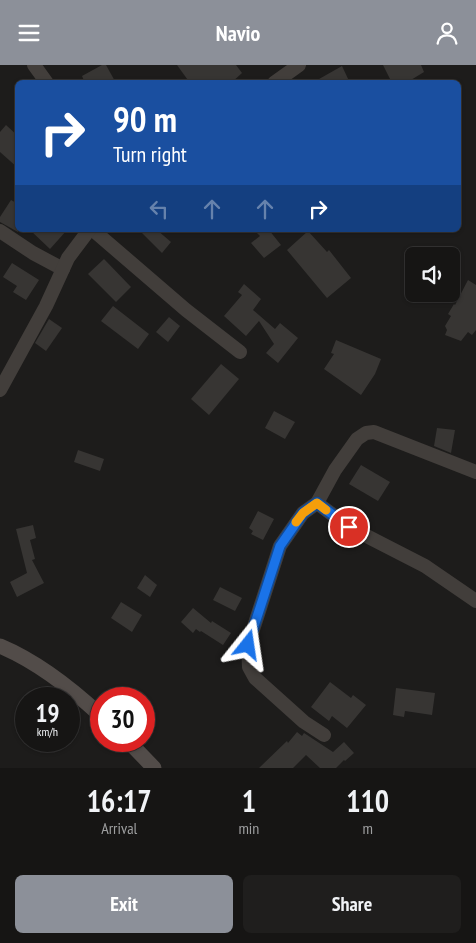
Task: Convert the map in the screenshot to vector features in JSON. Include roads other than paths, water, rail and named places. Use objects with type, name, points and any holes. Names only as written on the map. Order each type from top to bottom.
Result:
[{"type":"main road","points":[[0,646],[22,655],[52,676],[90,707]]},
{"type":"main road","points":[[139,752],[154,768]]},
{"type":"street","points":[[34,65],[45,80]]},
{"type":"street","points":[[278,80],[299,65]]},
{"type":"street","points":[[0,231],[32,253],[63,269]]},
{"type":"street","points":[[0,390],[46,306],[68,258],[88,232]]},
{"type":"street","points":[[95,232],[186,310],[240,352]]},
{"type":"street","points":[[324,735],[304,722],[255,678],[249,667],[248,645],[280,546],[303,513],[317,503],[335,470],[357,439],[366,433],[374,432],[476,473]]},
{"type":"street","points":[[317,503],[349,527],[425,566],[476,601]]}]
